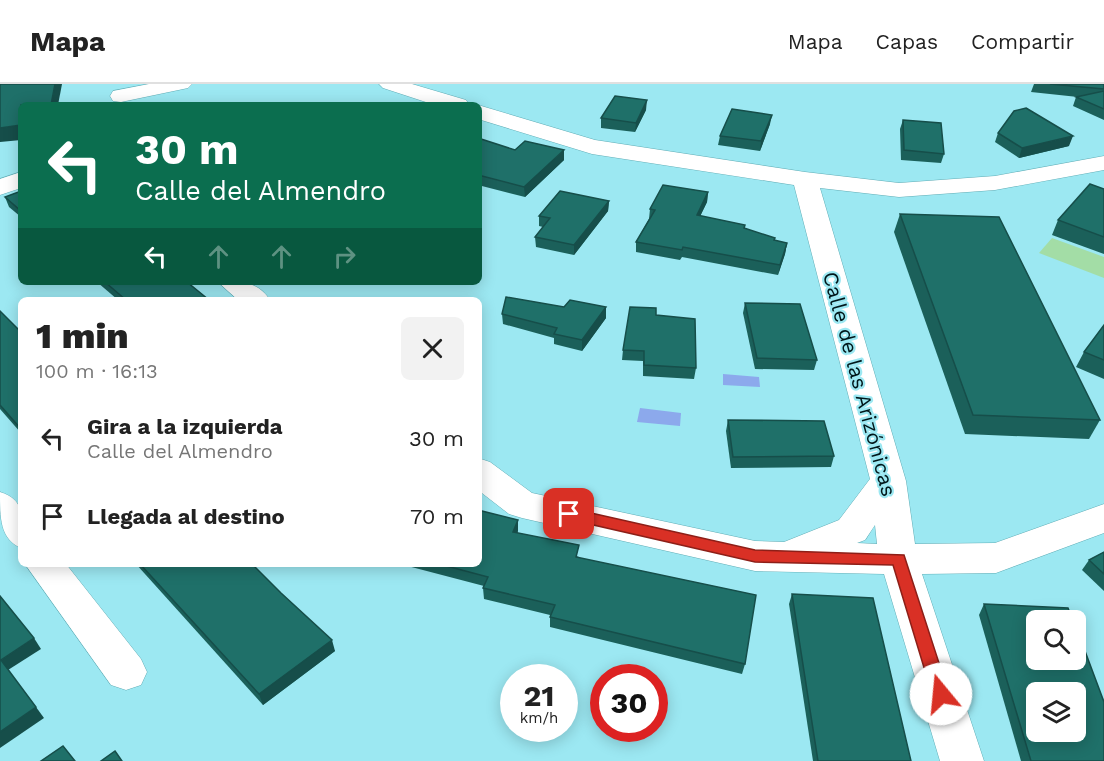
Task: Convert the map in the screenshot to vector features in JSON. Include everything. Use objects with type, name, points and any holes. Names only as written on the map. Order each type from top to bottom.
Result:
[{"type":"street","points":[[115,95],[181,84]]},
{"type":"street","points":[[390,84],[448,102]]},
{"type":"street","points":[[482,113],[592,147],[805,179],[899,190],[995,183],[1104,164]]},
{"type":"street","name":"Calle de las Arizónicas","points":[[805,179],[888,481],[898,559],[962,761]]},
{"type":"street","points":[[0,188],[18,180]]},
{"type":"street","points":[[236,285],[252,297]]},
{"type":"street","points":[[482,474],[522,504],[755,556],[898,559],[996,558],[1104,518]]},
{"type":"street","points":[[784,557],[852,530],[888,481]]},
{"type":"street","points":[[0,506],[18,530]]},
{"type":"street","points":[[46,567],[126,672]]},
{"type":"green space","points":[[1052,238],[1104,257],[1104,278],[1039,253]]},
{"type":"water","points":[[723,374],[759,377],[760,387],[723,385]]},
{"type":"water","points":[[640,408],[681,413],[680,426],[637,422]]},
{"type":"building","points":[[0,84],[55,84],[52,102],[18,102],[18,125],[0,128]]},
{"type":"building","points":[[1050,84],[1104,84],[1104,89]]},
{"type":"building","points":[[1104,91],[1104,109],[1076,97]]},
{"type":"building","points":[[615,96],[647,100],[636,123],[601,118]]},
{"type":"building","points":[[1026,108],[1073,136],[1022,148],[998,133],[1014,111]]},
{"type":"building","points":[[732,109],[772,115],[761,141],[720,136]]},
{"type":"building","points":[[903,120],[941,123],[944,154],[904,150]]},
{"type":"building","points":[[482,139],[515,150],[525,141],[564,150],[524,187],[482,176]]},
{"type":"building","points":[[1090,184],[1104,189],[1104,237],[1058,220]]},
{"type":"building","points":[[663,185],[708,192],[697,215],[745,225],[744,228],[787,243],[780,265],[683,247],[682,250],[636,242],[655,210],[650,209]]},
{"type":"building","points":[[560,191],[609,201],[574,245],[535,237],[550,218],[539,216]]},
{"type":"building","points":[[18,192],[18,208],[5,197]]},
{"type":"building","points":[[900,214],[999,217],[1100,420],[973,415]]},
{"type":"building","points":[[108,285],[191,285],[205,297],[122,297]]},
{"type":"building","points":[[506,297],[564,307],[570,300],[606,307],[582,340],[554,334],[557,328],[502,314]]},
{"type":"building","points":[[745,303],[800,304],[817,360],[757,358]]},
{"type":"building","points":[[630,307],[656,308],[656,315],[695,319],[696,368],[644,365],[644,351],[623,350]]},
{"type":"building","points":[[0,311],[18,329],[18,426],[0,405]]},
{"type":"building","points":[[1104,325],[1104,360],[1084,352]]},
{"type":"building","points":[[728,420],[824,421],[834,456],[733,457]]},
{"type":"building","points":[[482,511],[518,520],[513,532],[579,545],[576,557],[756,595],[745,664],[550,617],[555,605],[483,588],[488,577],[450,567],[482,567]]},
{"type":"building","points":[[1104,552],[1104,574],[1089,560]]},
{"type":"building","points":[[143,567],[255,567],[332,640],[259,694]]},
{"type":"building","points":[[792,594],[873,598],[911,761],[818,761]]},
{"type":"building","points":[[0,596],[34,638],[1,660],[36,707],[0,732]]},
{"type":"building","points":[[984,604],[1068,608],[1069,610],[1026,610],[1026,670],[1086,670],[1086,654],[1104,702],[1104,761],[1031,761]]},
{"type":"building","points":[[63,746],[75,761],[41,761]]},
{"type":"building","points":[[115,751],[122,761],[101,761]]},
{"type":"route","points":[[569,514],[755,556],[898,559],[941,694]]}]
